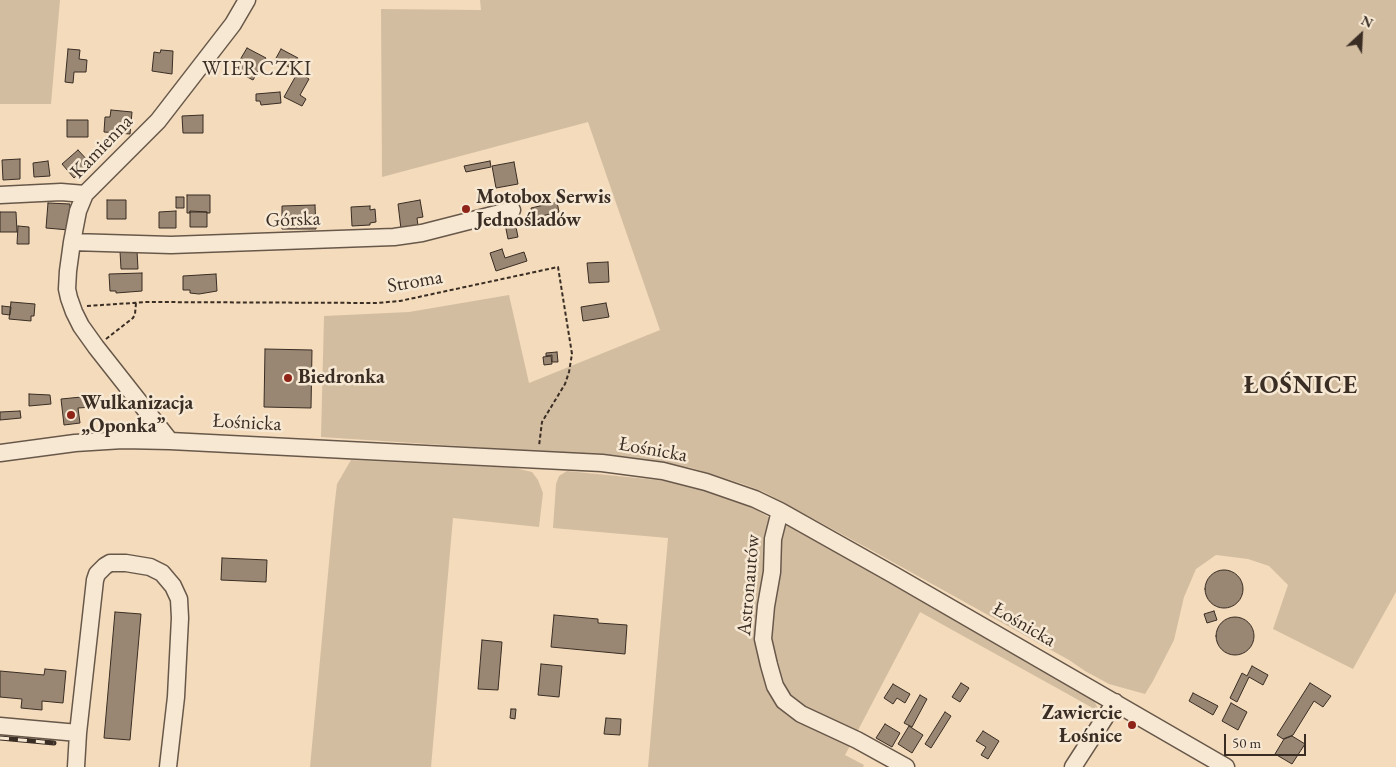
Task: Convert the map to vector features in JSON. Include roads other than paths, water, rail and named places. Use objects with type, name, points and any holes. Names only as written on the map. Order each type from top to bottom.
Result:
[{"type":"street","name":"Kamienna","points":[[170,441],[96,347],[81,326],[72,308],[67,289],[72,242],[78,211],[85,194],[158,121],[233,24],[247,0]]},
{"type":"street","points":[[0,195],[61,192],[85,194]]},
{"type":"street","name":"Górska","points":[[72,242],[172,245],[394,237],[422,233],[512,210]]},
{"type":"street","name":"Łośnicka","points":[[0,453],[75,443],[123,440],[170,441],[602,463],[663,471],[706,482],[755,499],[780,511],[1226,767]]},
{"type":"street","name":"Astronautów","points":[[780,511],[773,539],[772,572],[763,639],[768,665],[775,686],[784,701],[801,714],[857,740],[906,767]]},
{"type":"street","points":[[76,767],[95,580],[97,574],[110,564],[126,563],[150,567],[167,578],[179,599],[180,618],[176,697],[168,767]]},
{"type":"street","points":[[1073,767],[1115,702]]},
{"type":"street","points":[[0,726],[78,733]]},
{"type":"railway","points":[[0,738],[54,743]]},
{"type":"place","name":"Motobox Serwis Jednośladów","points":[[466,209]]},
{"type":"place","name":"Biedronka","points":[[288,378]]},
{"type":"place","name":"Wulkanizacja „Oponka”","points":[[71,415]]},
{"type":"place","name":"Zawiercie Łośnice","points":[[1132,725]]},
{"type":"district","name":"WIERCZKI","points":[[257,69]]},
{"type":"district","name":"ŁOŚNICE","points":[[1301,386]]}]
